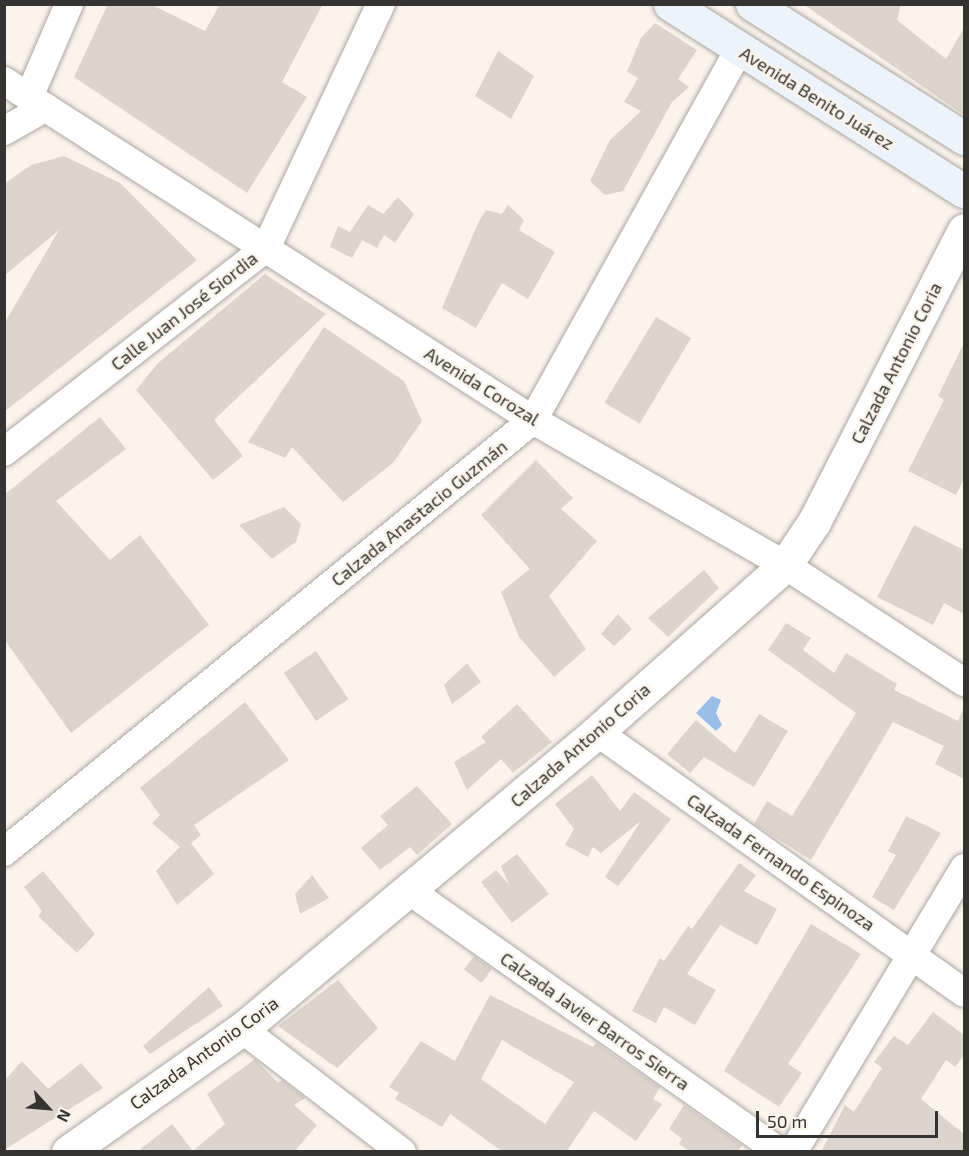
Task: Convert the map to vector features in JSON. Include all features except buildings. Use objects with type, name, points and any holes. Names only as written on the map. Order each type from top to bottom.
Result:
[{"type":"main road","name":"Avenida Benito Juárez","points":[[670,4],[964,191]]},
{"type":"main road","points":[[754,5],[964,138]]},
{"type":"street","points":[[4,131],[38,102],[69,4]]},
{"type":"street","name":"Calle Juan José Siordia","points":[[4,452],[266,248],[381,4]]},
{"type":"street","name":"Calzada Anastacio Guzmán","points":[[4,852],[534,420],[740,48]]},
{"type":"street","name":"Avenida Corozal","points":[[4,81],[534,420],[785,565],[964,682]]},
{"type":"street","name":"Calzada Antonio Coria","points":[[68,1152],[242,1029],[410,891],[597,732],[785,565],[814,522],[964,230]]},
{"type":"street","name":"Calzada Fernando Espinoza","points":[[597,732],[964,993]]},
{"type":"street","points":[[793,1152],[914,957],[964,868]]},
{"type":"street","name":"Calzada Javier Barros Sierra","points":[[410,891],[780,1152]]},
{"type":"street","points":[[242,1029],[402,1152]]},
{"type":"water","points":[[712,696],[721,700],[716,713],[722,725],[716,731],[696,713]]}]
